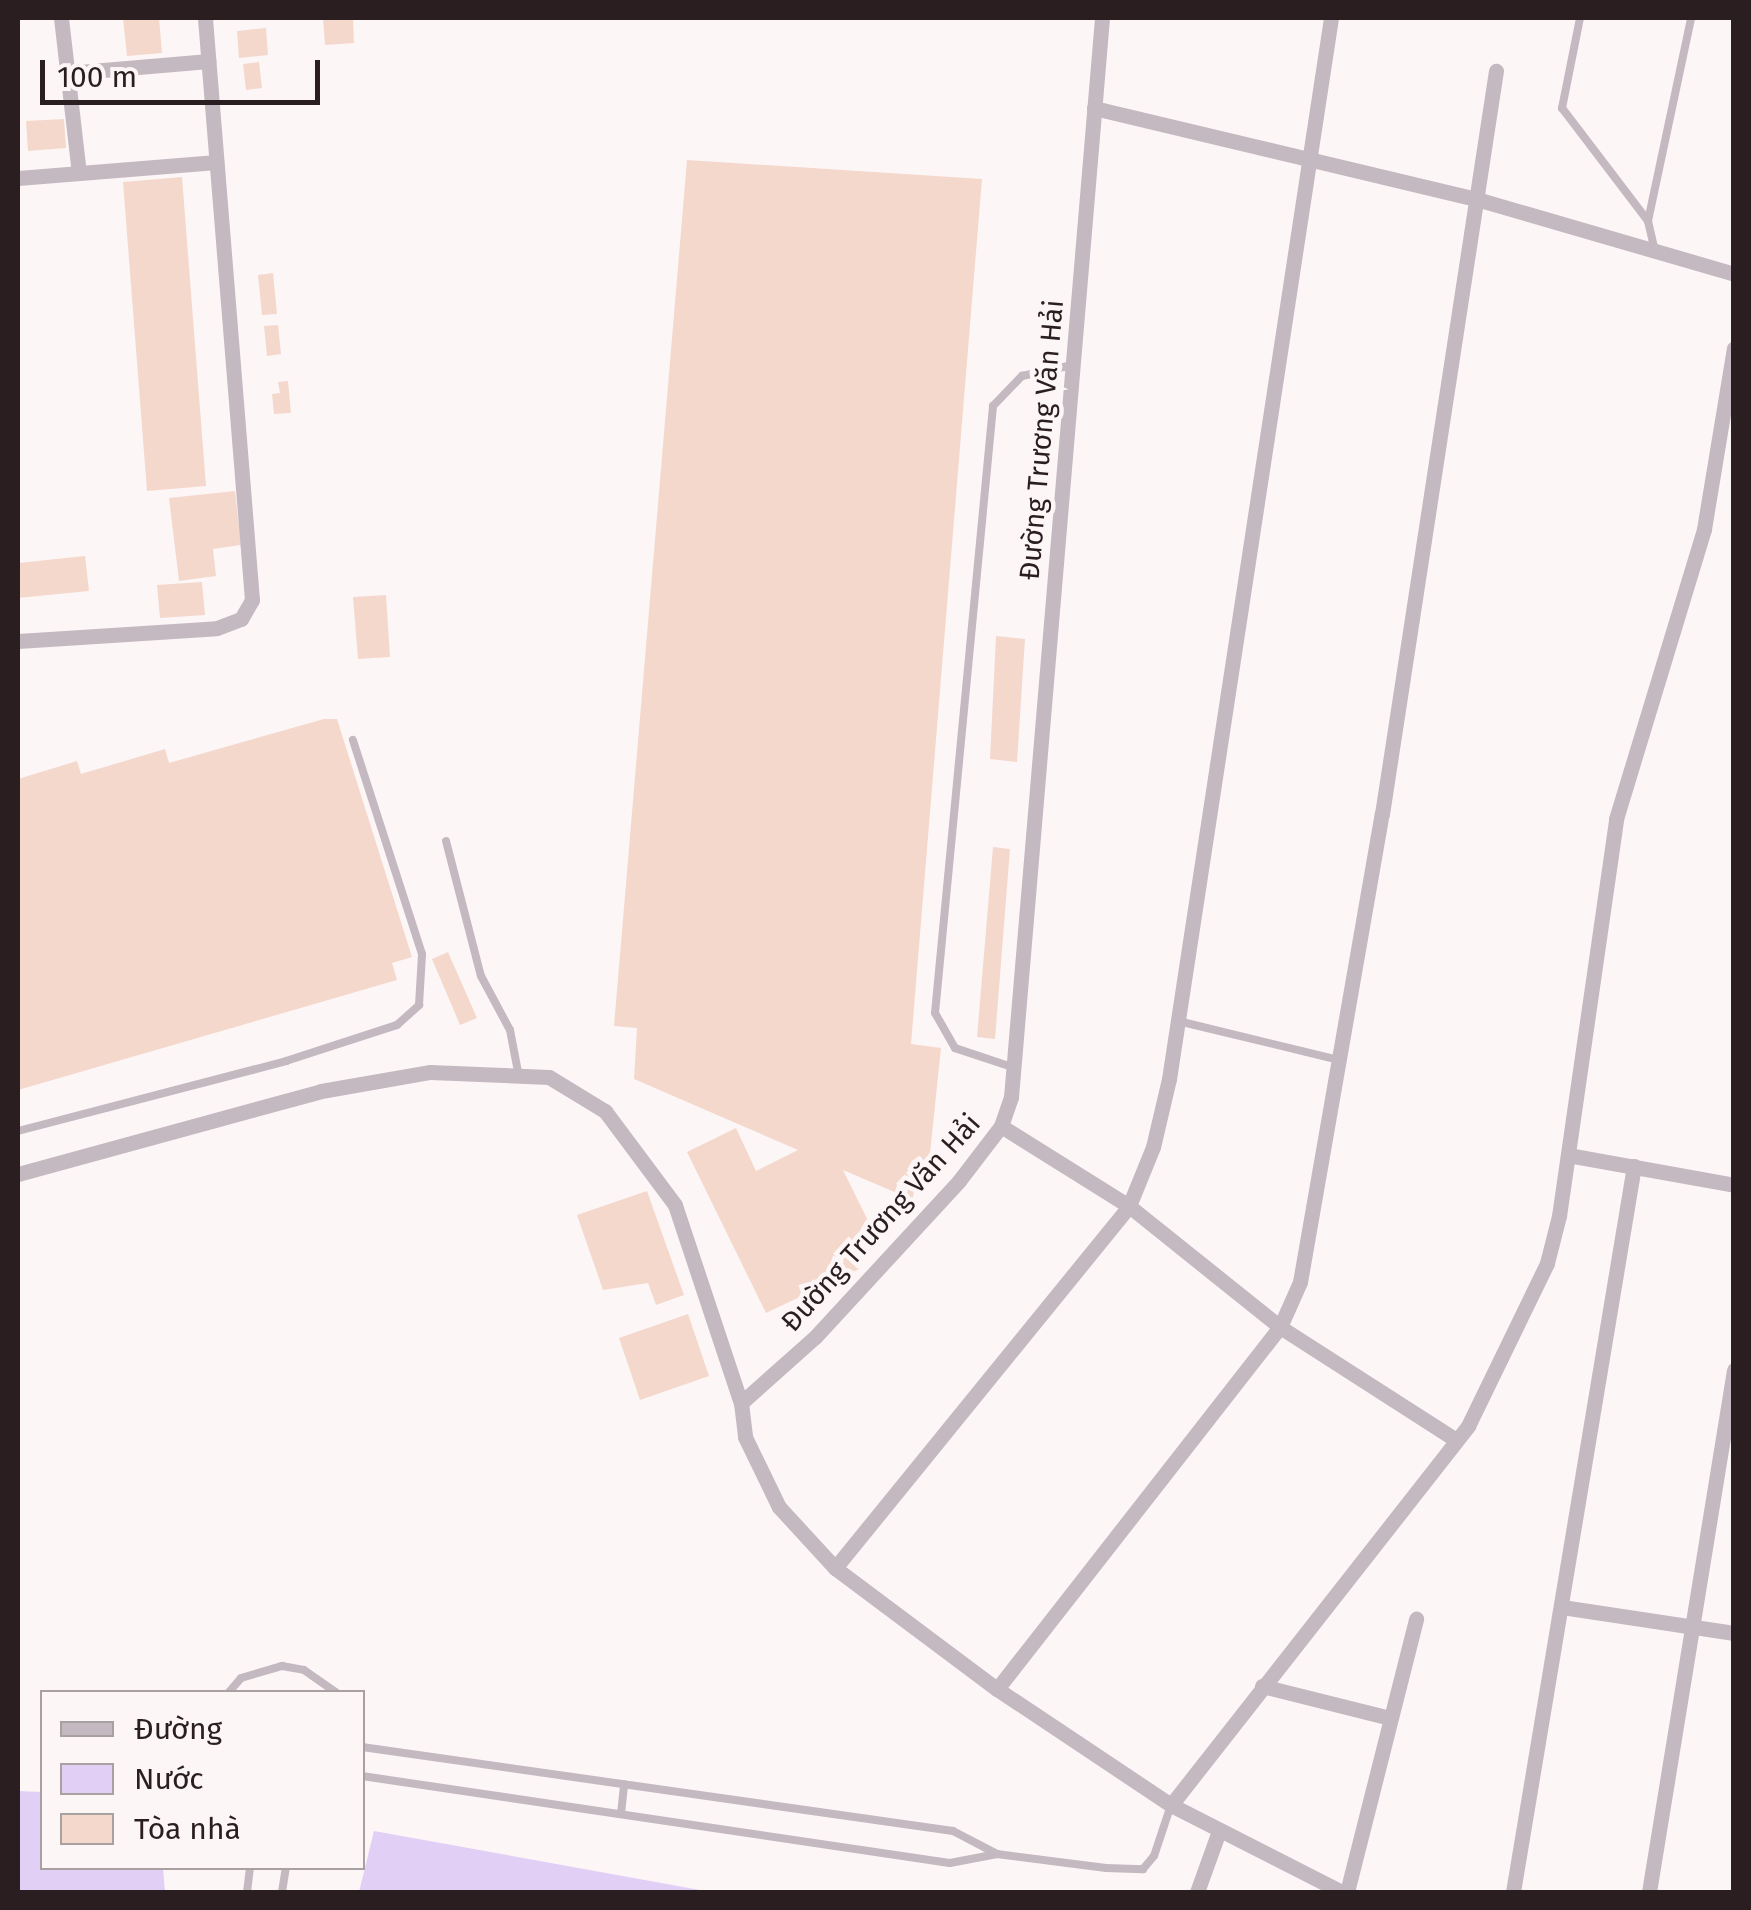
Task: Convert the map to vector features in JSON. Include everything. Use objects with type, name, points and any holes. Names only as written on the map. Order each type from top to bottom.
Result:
[{"type":"street","points":[[61,18],[79,173]]},
{"type":"street","points":[[18,642],[217,628],[241,619],[252,600],[205,18]]},
{"type":"street","name":"Đường Trương Văn Hải","points":[[741,1404],[828,1323],[1001,1126],[1016,1068],[1102,18]]},
{"type":"street","points":[[834,1568],[1129,1206],[1159,1124],[1331,18]]},
{"type":"street","points":[[68,73],[208,61]]},
{"type":"street","points":[[997,1690],[1280,1327],[1300,1282],[1339,1060],[1496,71]]},
{"type":"street","points":[[1094,108],[1473,198],[1734,274]]},
{"type":"street","points":[[18,178],[216,162]]},
{"type":"street","points":[[1170,1804],[1456,1440],[1510,1349],[1547,1263],[1568,1155],[1616,819],[1704,529],[1734,348]]},
{"type":"street","points":[[18,1174],[321,1092],[430,1072],[518,1072],[579,1091],[605,1111],[675,1205],[741,1404],[746,1437],[779,1507],[834,1568],[997,1690],[1170,1804],[1344,1892],[1416,1619]]},
{"type":"street","points":[[1001,1126],[1129,1206],[1280,1327],[1456,1440]]},
{"type":"street","points":[[1568,1155],[1734,1185]]},
{"type":"street","points":[[1513,1892],[1634,1166]]},
{"type":"street","points":[[1649,1892],[1734,1370]]},
{"type":"street","points":[[1562,1607],[1734,1633]]},
{"type":"street","points":[[1262,1686],[1390,1718]]},
{"type":"street","points":[[1196,1892],[1219,1831]]},
{"type":"lane","points":[[1580,18],[1562,108],[1648,221]]},
{"type":"lane","points":[[1654,248],[1648,221],[1691,18]]},
{"type":"lane","points":[[1016,1068],[955,1048],[937,1025],[937,994],[994,406],[1022,376],[1073,365]]},
{"type":"lane","points":[[18,1131],[286,1061],[397,1024],[419,1005],[422,954],[353,740]]},
{"type":"lane","points":[[446,841],[480,976],[510,1030],[518,1072]]},
{"type":"lane","points":[[1178,1021],[1339,1060]]},
{"type":"lane","points":[[231,1690],[240,1678],[282,1666],[304,1670],[333,1690]]},
{"type":"lane","points":[[365,1747],[953,1831],[996,1854]]},
{"type":"lane","points":[[365,1776],[950,1862],[996,1854],[1143,1868],[1154,1856],[1170,1804]]},
{"type":"lane","points":[[621,1814],[624,1784]]},
{"type":"water","points":[[18,1791],[40,1792],[40,1870],[163,1870],[165,1892],[18,1892]]},
{"type":"water","points":[[374,1831],[711,1892],[359,1892]]},
{"type":"building","points":[[123,18],[159,18],[162,53],[127,56]]},
{"type":"building","points":[[323,18],[353,18],[354,43],[325,45]]},
{"type":"building","points":[[266,28],[268,55],[239,58],[237,31]]},
{"type":"building","points":[[259,62],[262,88],[246,90],[243,64]]},
{"type":"building","points":[[64,119],[66,148],[28,151],[26,121]]},
{"type":"building","points":[[687,160],[982,179],[911,1044],[941,1048],[929,1163],[916,1161],[913,1200],[843,1170],[880,1245],[854,1258],[859,1269],[766,1313],[687,1152],[736,1128],[756,1171],[798,1150],[634,1079],[637,1028],[614,1026]]},
{"type":"building","points":[[182,177],[206,486],[147,491],[123,182]]},
{"type":"building","points":[[273,273],[277,314],[262,315],[258,275]]},
{"type":"building","points":[[278,325],[281,354],[267,356],[264,326]]},
{"type":"building","points":[[288,381],[291,413],[274,414],[272,394],[280,393],[278,382]]},
{"type":"building","points":[[235,491],[241,545],[213,549],[216,576],[179,581],[169,498]]},
{"type":"building","points":[[85,556],[89,591],[18,598],[18,563]]},
{"type":"building","points":[[202,582],[205,615],[160,618],[157,585]]},
{"type":"building","points":[[386,595],[390,657],[358,659],[353,597]]},
{"type":"building","points":[[996,636],[1025,639],[1017,762],[990,759]]},
{"type":"building","points":[[324,719],[337,719],[412,957],[392,963],[397,980],[18,1090],[18,779],[77,761],[81,774],[165,749],[169,763]]},
{"type":"building","points":[[993,847],[1010,849],[995,1039],[977,1037]]},
{"type":"building","points":[[448,952],[477,1018],[460,1025],[432,959]]},
{"type":"building","points":[[647,1191],[684,1295],[656,1305],[648,1283],[603,1290],[577,1215]]},
{"type":"building","points":[[688,1314],[709,1376],[640,1400],[619,1338]]}]
